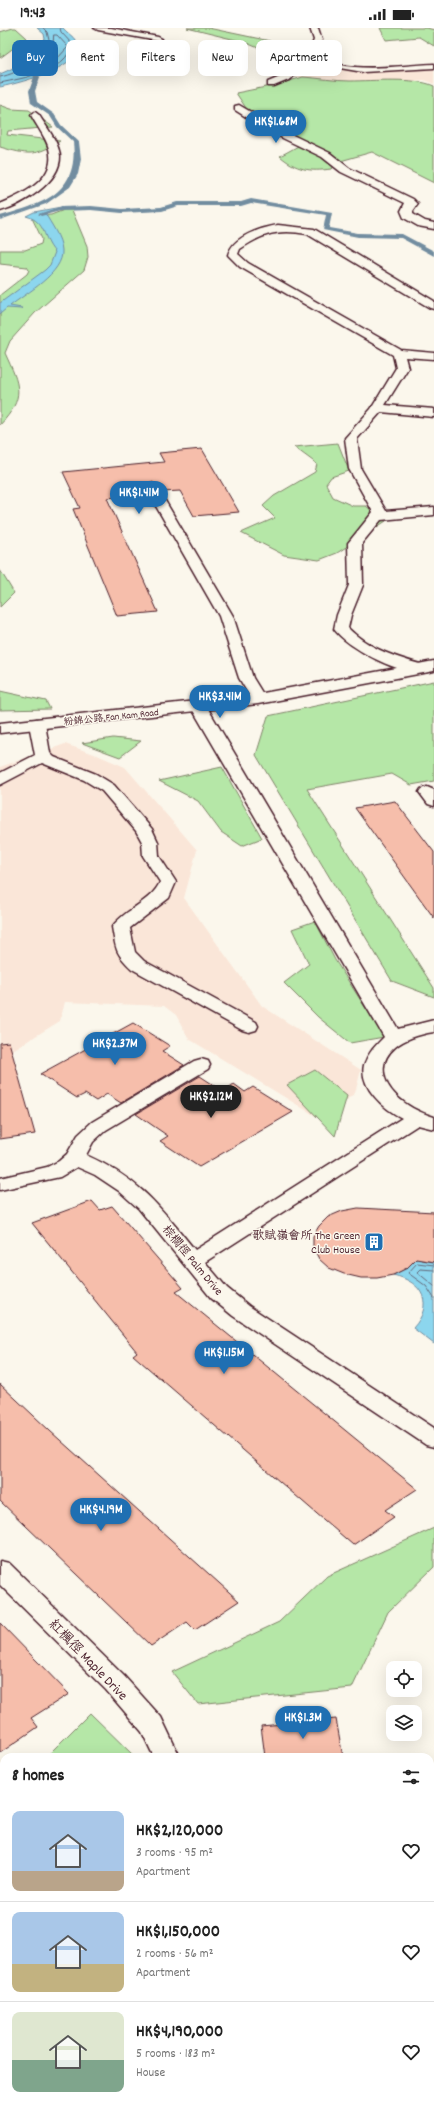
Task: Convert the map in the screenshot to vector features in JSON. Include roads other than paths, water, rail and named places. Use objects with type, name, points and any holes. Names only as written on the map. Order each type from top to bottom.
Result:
[{"type":"street","points":[[239,108],[272,129],[326,155],[345,170],[409,201],[412,204],[407,211],[408,216],[422,224],[434,226]]},
{"type":"street","name":"粉錦公路 Fan Kam Road","points":[[0,728],[199,707],[258,699],[428,668]]},
{"type":"lane","points":[[98,28],[158,39]]},
{"type":"lane","points":[[314,28],[318,40]]},
{"type":"lane","points":[[342,66],[363,70],[434,66]]},
{"type":"lane","points":[[271,84],[289,76]]},
{"type":"lane","points":[[0,208],[34,190],[48,175],[55,164],[55,153],[35,115]]},
{"type":"lane","points":[[434,306],[310,231],[295,228],[275,229],[259,232],[235,248],[233,255],[244,265],[398,353],[434,356]]},
{"type":"lane","points":[[398,353],[402,368],[378,408],[351,438],[355,469],[380,512],[355,543],[356,585],[344,615],[341,629],[349,638],[372,653],[428,668]]},
{"type":"lane","points":[[378,408],[434,414]]},
{"type":"lane","points":[[151,487],[226,616],[246,678],[258,699]]},
{"type":"lane","points":[[378,516],[434,511]]},
{"type":"lane","points":[[199,707],[394,1038]]},
{"type":"lane","points":[[37,724],[42,754],[48,760],[90,777],[108,788],[144,829],[150,842],[151,856],[168,882],[163,894],[135,914],[121,927],[126,954],[138,965],[249,1026]]},
{"type":"lane","points":[[0,780],[11,772],[44,756]]},
{"type":"lane","points":[[434,1026],[414,1030],[394,1038],[380,1051],[373,1066],[374,1082],[385,1098],[401,1111],[415,1118],[434,1123]]},
{"type":"lane","points":[[0,1184],[53,1172],[66,1166],[75,1158],[85,1139],[99,1126],[201,1065]]},
{"type":"lane","points":[[192,1260],[415,1118]]},
{"type":"lane","name":"棕櫚徑 Palm Drive","points":[[75,1158],[102,1170],[126,1186],[146,1204],[219,1293],[241,1311],[434,1439]]},
{"type":"lane","name":"紅楓徑 Maple Drive","points":[[0,1570],[115,1683],[152,1725],[165,1753]]},
{"type":"water","points":[[37,28],[63,28],[75,40],[66,40],[66,63],[62,66],[58,68],[58,40],[44,40],[44,34]]},
{"type":"water","points":[[12,69],[12,76],[39,76],[0,87],[0,74]]},
{"type":"water","points":[[61,207],[45,213],[60,240],[62,250],[61,258],[57,267],[43,282],[10,306],[22,308],[21,309],[7,308],[0,314],[0,303],[45,270],[50,265],[55,252],[38,222],[26,216],[34,212]]},
{"type":"water","points":[[416,1259],[434,1261],[434,1344],[413,1328],[423,1311],[424,1303],[418,1289],[404,1278],[393,1275],[407,1268]]},
{"type":"waterway","points":[[0,218],[44,203],[57,195],[75,174],[78,159],[76,142],[59,126],[52,115],[34,103],[32,91],[36,76]]},
{"type":"waterway","points":[[41,214],[60,209],[91,208],[122,211],[162,209],[177,204],[241,204],[251,201],[330,214],[325,229],[358,235],[402,236],[434,254]]},
{"type":"place","name":"歌賦嶺會所 The Green Club House","points":[[374,1242]]}]
